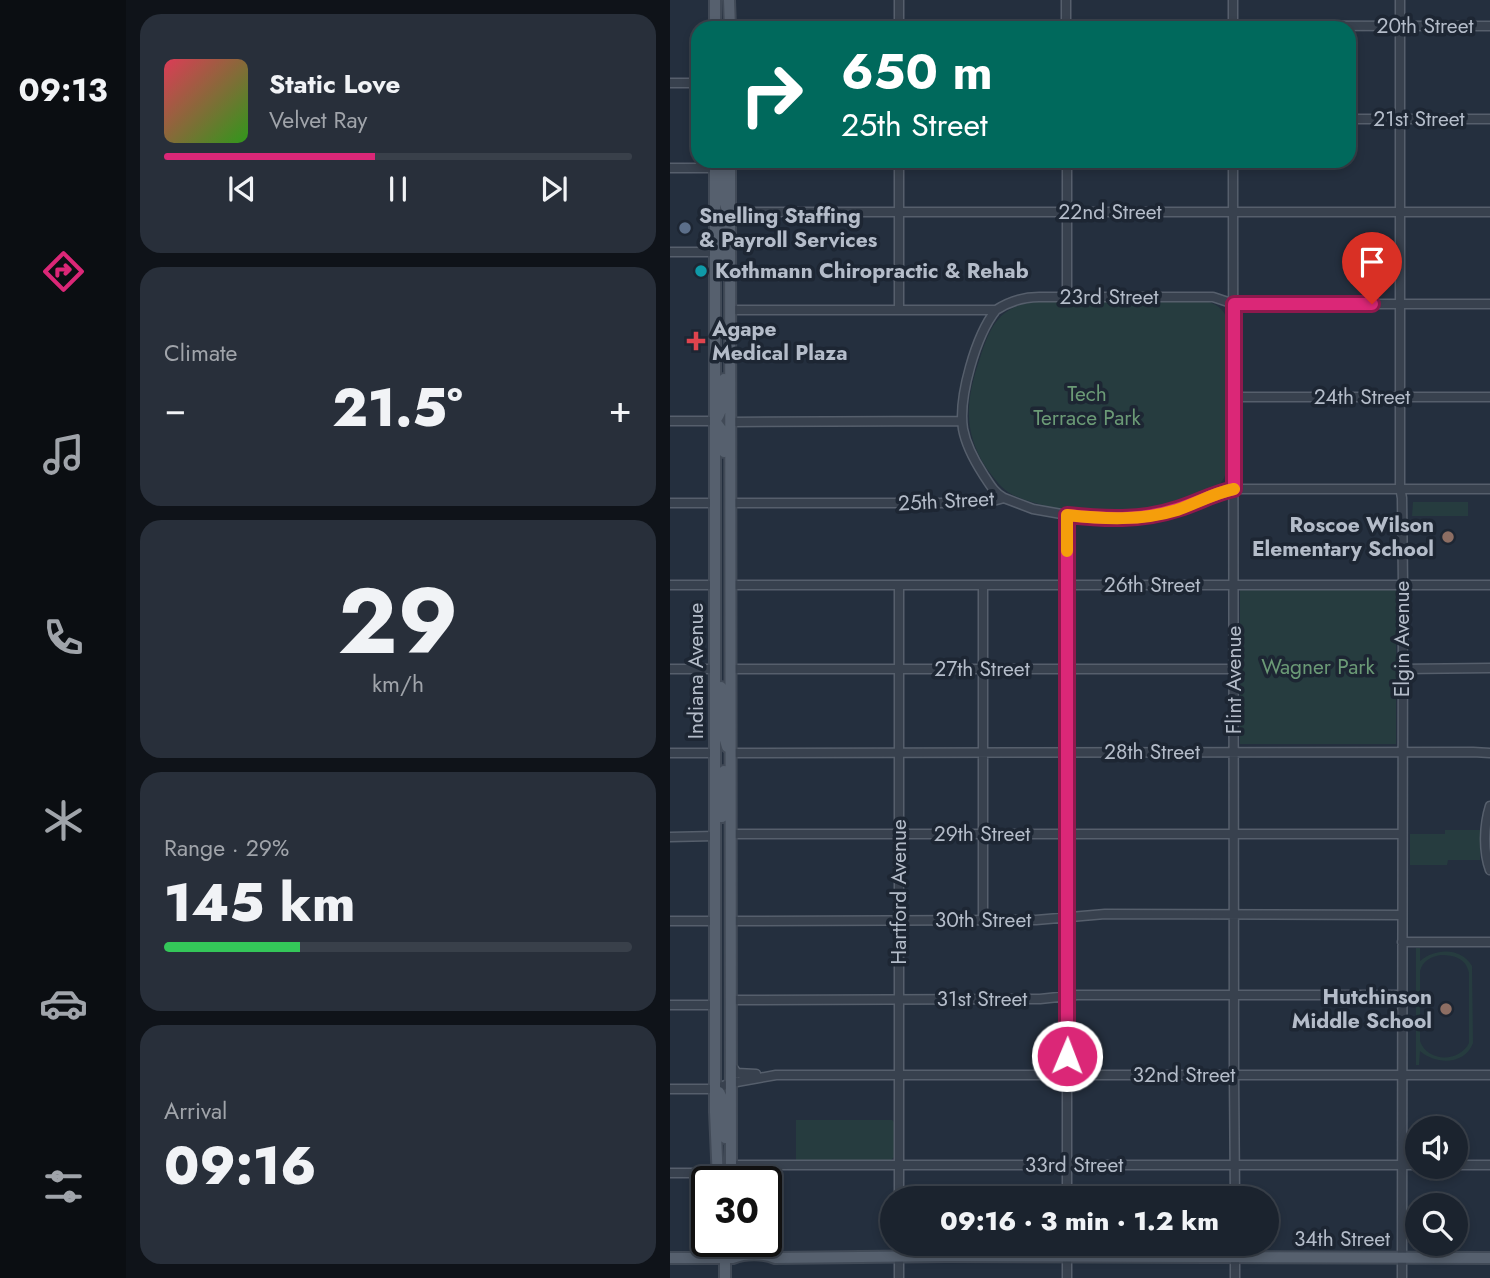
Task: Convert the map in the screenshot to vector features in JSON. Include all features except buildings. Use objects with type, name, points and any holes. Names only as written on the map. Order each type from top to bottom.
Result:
[{"type":"main road","points":[[715,0],[715,21]]},
{"type":"main road","points":[[729,0],[730,21]]},
{"type":"main road","points":[[715,291],[722,273],[723,219],[730,212],[724,204],[723,168]]},
{"type":"main road","name":"Indiana Avenue","points":[[718,1166],[715,1089],[715,252],[723,168]]},
{"type":"main road","name":"Indiana Avenue","points":[[730,212],[731,1165]]},
{"type":"main road","points":[[731,310],[724,366],[723,406],[715,421],[721,429],[724,486],[731,503]]},
{"type":"main road","points":[[715,669],[722,694],[725,746],[731,753],[724,762],[722,821],[715,836]]},
{"type":"main road","points":[[715,1005],[722,1036],[722,1071],[731,1083]]},
{"type":"main road","points":[[715,1089],[722,1098],[724,1133],[731,1165]]},
{"type":"main road","name":"34th Street","points":[[670,1258],[769,1261],[775,1258],[946,1256],[1490,1258]]},
{"type":"main road","points":[[725,1278],[729,1258]]},
{"type":"street","points":[[899,0],[899,21]]},
{"type":"street","points":[[1066,0],[1067,21]]},
{"type":"street","points":[[1233,0],[1233,21]]},
{"type":"street","name":"Elgin Avenue","points":[[1400,0],[1402,1278]]},
{"type":"street","name":"20th Street","points":[[1356,26],[1490,26]]},
{"type":"street","points":[[670,83],[691,83]]},
{"type":"street","name":"21st Street","points":[[1356,119],[1490,119]]},
{"type":"street","points":[[670,167],[691,165]]},
{"type":"street","points":[[899,168],[899,310]]},
{"type":"street","points":[[1067,168],[1067,297]]},
{"type":"street","name":"Flint Avenue","points":[[1233,168],[1235,1186]]},
{"type":"street","name":"22nd Street","points":[[730,212],[1490,212]]},
{"type":"street","points":[[670,252],[715,252]]},
{"type":"street","name":"23rd Street","points":[[731,310],[996,310],[1012,300],[1022,298],[1067,297],[1212,298],[1234,304],[1490,304]]},
{"type":"street","points":[[996,310],[987,323],[971,368],[962,422],[966,442],[977,464],[992,487],[1004,498]]},
{"type":"street","name":"24th Street","points":[[1234,397],[1490,397]]},
{"type":"street","points":[[670,421],[715,421]]},
{"type":"street","points":[[731,422],[962,422]]},
{"type":"street","name":"25th Street","points":[[731,503],[986,503],[1004,498],[1033,509],[1107,519],[1158,515],[1234,489],[1490,489]]},
{"type":"street","points":[[670,503],[715,503]]},
{"type":"street","points":[[1067,515],[1067,1186]]},
{"type":"street","points":[[670,585],[715,585]]},
{"type":"street","name":"26th Street","points":[[731,585],[1490,585]]},
{"type":"street","name":"Hartford Avenue","points":[[899,585],[899,1186]]},
{"type":"street","points":[[983,585],[983,921]]},
{"type":"street","points":[[1402,669],[1490,668]]},
{"type":"street","points":[[670,669],[715,669]]},
{"type":"street","name":"27th Street","points":[[731,669],[1234,669]]},
{"type":"street","points":[[670,753],[715,753]]},
{"type":"street","name":"28th Street","points":[[731,753],[1490,753]]},
{"type":"street","points":[[1490,806],[1486,831],[1486,852],[1490,870]]},
{"type":"street","name":"29th Street","points":[[731,834],[1402,834]]},
{"type":"street","points":[[670,836],[715,836]]},
{"type":"street","name":"30th Street","points":[[731,921],[983,921],[1105,914],[1402,915]]},
{"type":"street","points":[[670,921],[715,921]]},
{"type":"street","points":[[1402,942],[1490,942]]},
{"type":"street","name":"31st Street","points":[[731,1000],[1402,995]]},
{"type":"street","points":[[670,1005],[715,1005]]},
{"type":"street","points":[[731,1065],[739,1074],[776,1075]]},
{"type":"street","name":"32nd Street","points":[[670,1089],[715,1089],[731,1083],[776,1075],[1490,1075]]},
{"type":"street","name":"33rd Street","points":[[731,1165],[1402,1165]]},
{"type":"street","points":[[1468,1165],[1490,1165]]},
{"type":"street","points":[[670,1173],[691,1173]]},
{"type":"street","points":[[899,1258],[899,1278]]},
{"type":"street","points":[[1067,1258],[1067,1278]]},
{"type":"street","points":[[1235,1258],[1235,1278]]},
{"type":"green space","name":"Tech Terrace Park","points":[[1209,302],[1222,309],[1228,322],[1228,462],[1221,483],[1193,498],[1171,505],[1124,512],[1049,507],[1013,495],[1002,487],[987,469],[973,441],[969,401],[975,373],[992,328],[1004,313],[1023,304]]},
{"type":"green space","points":[[1413,502],[1468,502],[1468,516],[1412,516]]},
{"type":"green space","name":"Wagner Park","points":[[1240,590],[1396,590],[1396,744],[1240,744]]},
{"type":"green space","points":[[1445,830],[1480,830],[1480,860],[1448,860],[1447,865],[1410,865],[1410,834],[1445,834]]},
{"type":"green space","points":[[1416,948],[1420,948],[1420,961],[1440,952],[1448,951],[1461,955],[1472,966],[1473,1043],[1464,1056],[1457,1059],[1434,1059],[1420,1051],[1419,1065],[1416,1065]],"holes":[[[1441,955],[1462,961],[1469,973],[1469,1043],[1464,1050],[1451,1057],[1429,1053],[1420,1041],[1420,971],[1428,960]]]},
{"type":"green space","points":[[796,1120],[892,1120],[894,1157],[890,1161],[796,1161]]},
{"type":"slow traffic","points":[[1067,551],[1067,515],[1107,519],[1139,518],[1179,509],[1222,491],[1234,489]]},
{"type":"place","name":"Snelling Staffing & Payroll Services","points":[[685,228]]},
{"type":"place","name":"Kothmann Chiropractic & Rehab","points":[[701,271]]},
{"type":"place","name":"Agape Medical Plaza","points":[[696,341]]},
{"type":"place","name":"Roscoe Wilson Elementary School","points":[[1448,537]]},
{"type":"place","name":"Hutchinson Middle School","points":[[1446,1009]]},
{"type":"route","points":[[1067,1056],[1067,515],[1107,519],[1139,518],[1179,509],[1222,491],[1234,489],[1234,304],[1372,304]]}]
